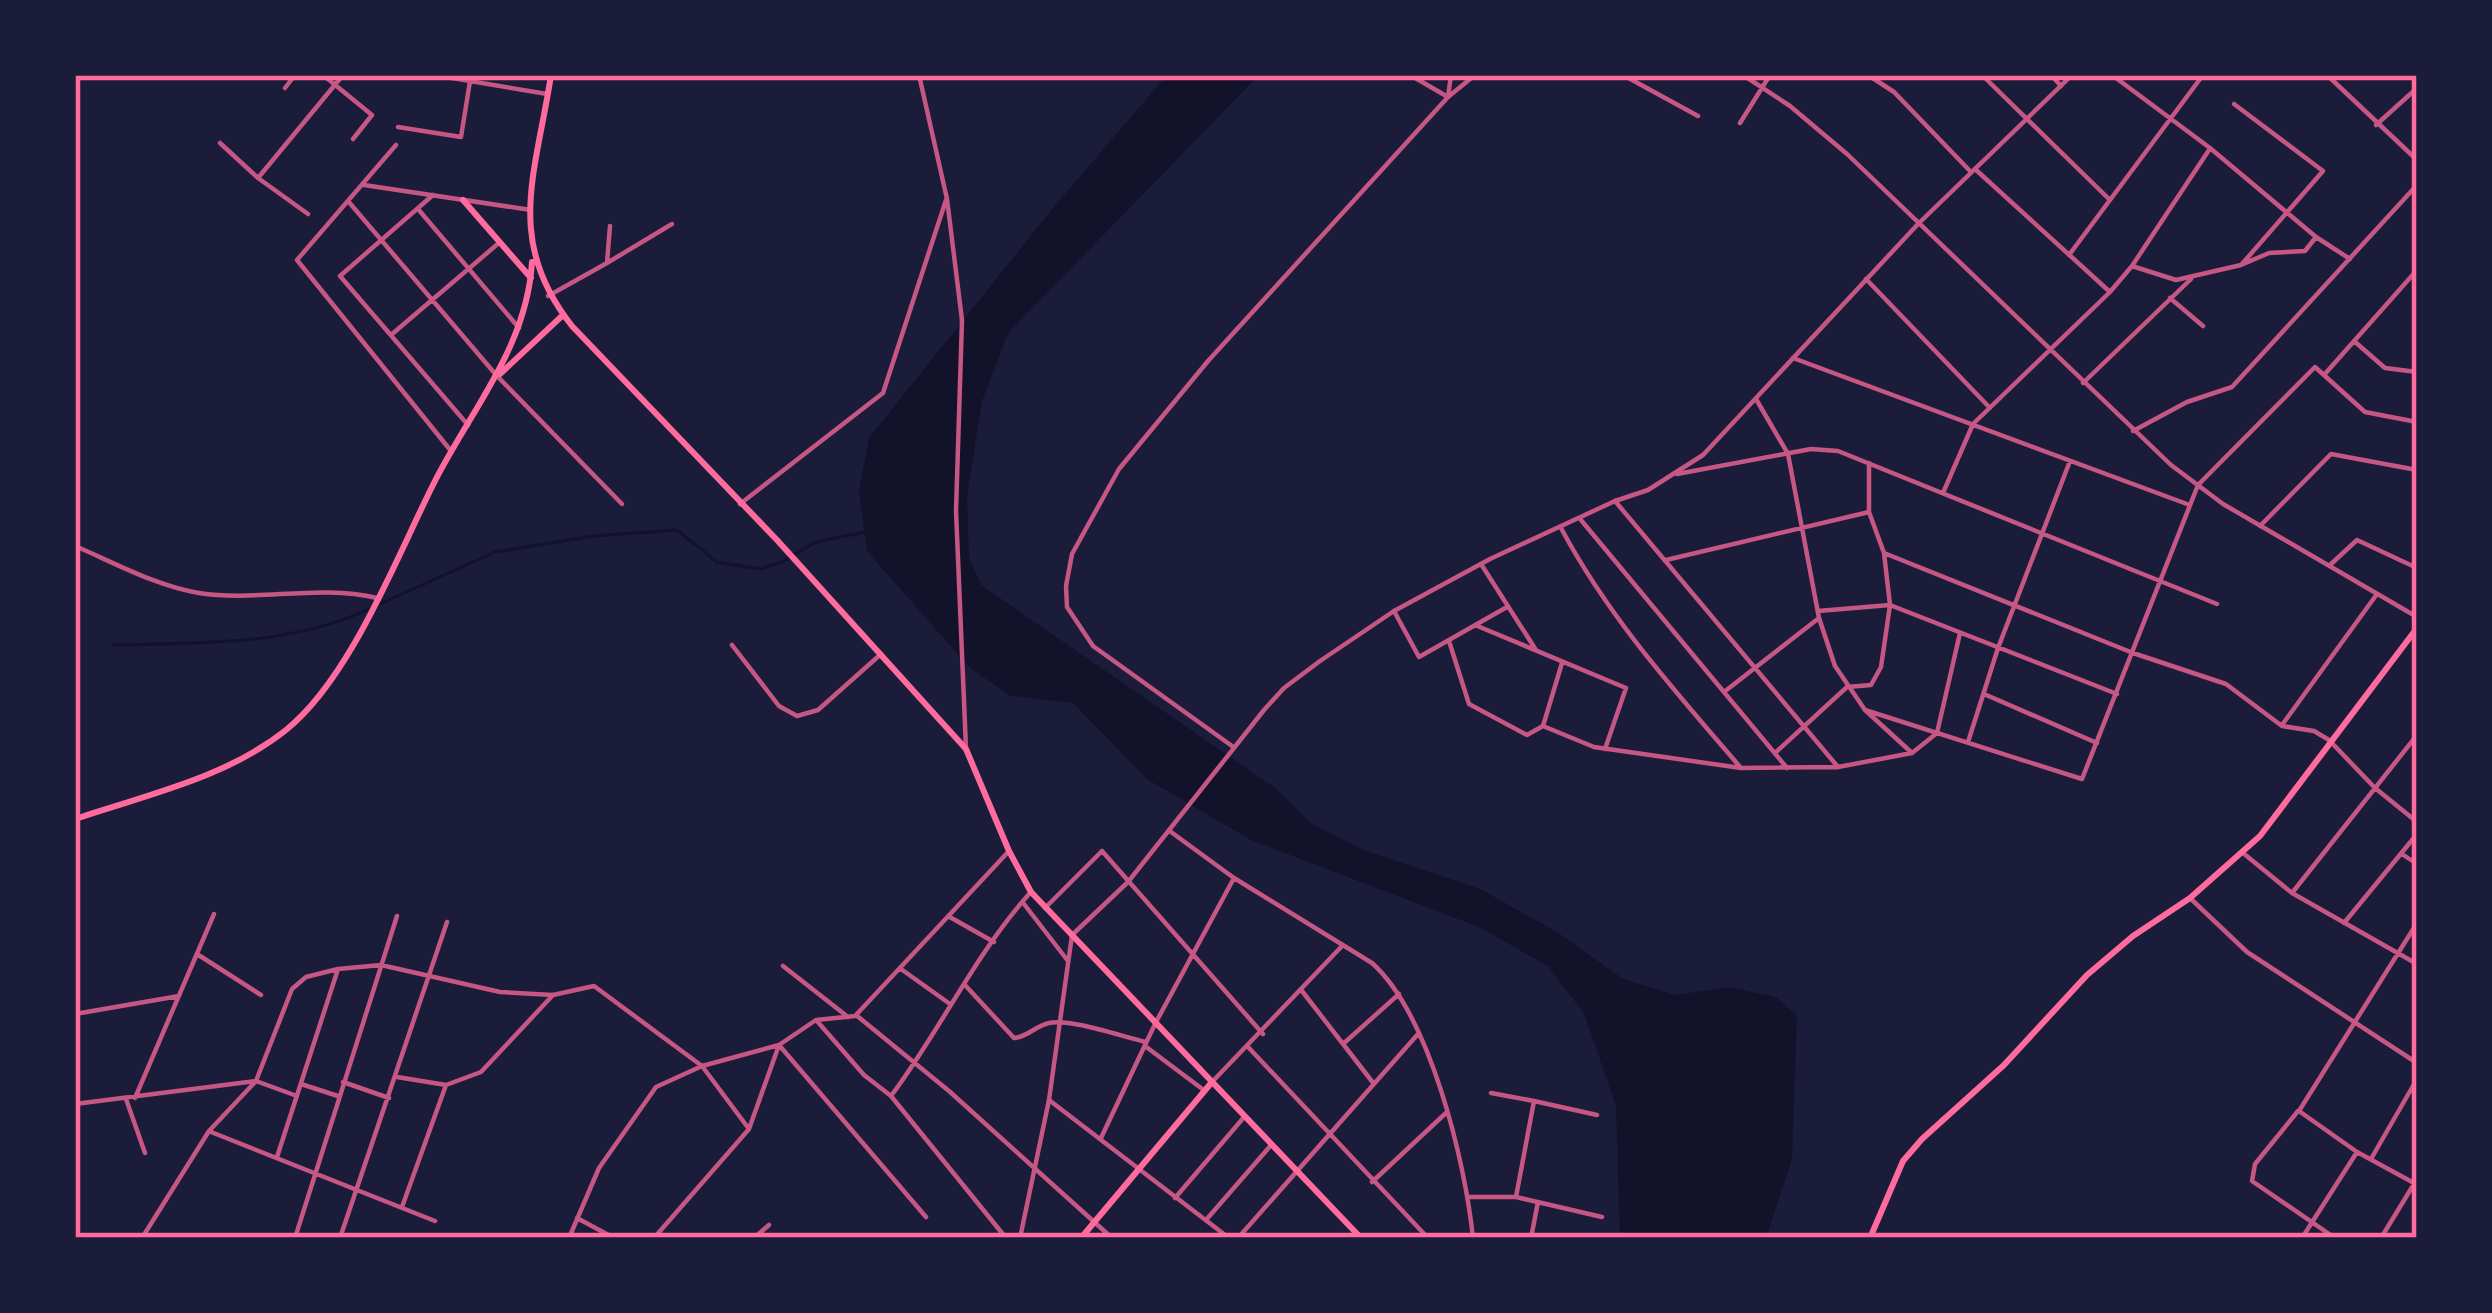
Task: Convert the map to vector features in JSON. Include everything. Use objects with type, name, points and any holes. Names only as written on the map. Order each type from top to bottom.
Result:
[{"type":"main road","points":[[75,819],[206,775],[253,753],[288,728],[339,664],[519,328],[531,278],[531,210],[551,75]]},
{"type":"main road","points":[[463,200],[531,278]]},
{"type":"main road","points":[[532,256],[548,296],[563,316],[777,539],[966,749],[1031,892],[1361,1238]]},
{"type":"main road","points":[[497,376],[563,316]]},
{"type":"main road","points":[[1870,1238],[1903,1162],[1922,1139],[2004,1065],[2087,975],[2243,853],[2282,809],[2417,628]]},
{"type":"main road","points":[[1081,1238],[1212,1082]]},
{"type":"street","points":[[285,88],[296,75]]},
{"type":"street","points":[[322,75],[372,116],[353,139]]},
{"type":"street","points":[[258,178],[343,75]]},
{"type":"street","points":[[434,75],[548,94]]},
{"type":"street","points":[[932,75],[919,77],[946,199],[962,320],[956,511],[966,749]]},
{"type":"street","points":[[1410,75],[1448,98]]},
{"type":"street","points":[[1448,98],[1451,75]]},
{"type":"street","points":[[1230,749],[1094,646],[1067,607],[1072,554],[1119,469],[1163,415],[1448,98],[1475,75]]},
{"type":"street","points":[[1623,75],[1698,116]]},
{"type":"street","points":[[1743,75],[1847,154],[2049,352],[2198,485],[2417,617]]},
{"type":"street","points":[[1740,124],[1770,75]]},
{"type":"street","points":[[1868,75],[1894,92],[1973,171],[2110,292]]},
{"type":"street","points":[[1982,75],[2110,200]]},
{"type":"street","points":[[2051,75],[2061,86]]},
{"type":"street","points":[[1020,1238],[1049,1100],[1072,935],[1128,882],[1171,832],[1230,749],[1284,688],[1394,611],[1481,564],[1648,490],[1703,455],[1918,224],[2072,75]]},
{"type":"street","points":[[2111,75],[2350,259]]},
{"type":"street","points":[[2069,255],[2203,75]]},
{"type":"street","points":[[2326,75],[2417,160]]},
{"type":"street","points":[[398,127],[461,137],[470,78]]},
{"type":"street","points":[[2376,125],[2417,88]]},
{"type":"street","points":[[2234,104],[2323,171],[2241,265]]},
{"type":"street","points":[[220,143],[308,214]]},
{"type":"street","points":[[396,145],[297,260],[451,451]]},
{"type":"street","points":[[1943,493],[1973,424],[2110,292],[2210,148]]},
{"type":"street","points":[[362,185],[531,210]]},
{"type":"street","points":[[2133,431],[2187,402],[2232,387],[2417,185]]},
{"type":"street","points":[[433,195],[340,276],[468,425]]},
{"type":"street","points":[[740,504],[883,393],[946,199]]},
{"type":"street","points":[[348,201],[497,376],[622,504]]},
{"type":"street","points":[[418,209],[519,328]]},
{"type":"street","points":[[548,296],[672,224]]},
{"type":"street","points":[[607,263],[610,226]]},
{"type":"street","points":[[2132,266],[2176,280],[2241,265],[2269,253],[2305,251],[2316,237]]},
{"type":"street","points":[[391,335],[500,242]]},
{"type":"street","points":[[2324,375],[2417,270]]},
{"type":"street","points":[[2083,383],[2194,276]]},
{"type":"street","points":[[1866,279],[1990,408]]},
{"type":"street","points":[[2170,298],[2203,326]]},
{"type":"street","points":[[2354,341],[2385,368],[2417,372]]},
{"type":"street","points":[[1793,358],[2187,504]]},
{"type":"street","points":[[1865,710],[2082,778],[2198,485],[2314,367],[2365,412],[2417,422]]},
{"type":"street","points":[[1756,399],[1788,454],[1819,614],[1835,666],[1865,710],[1912,753]]},
{"type":"street","points":[[1677,474],[1788,454],[1838,451],[2217,604]]},
{"type":"street","points":[[2260,526],[2331,454],[2417,470]]},
{"type":"street","points":[[1968,742],[1998,648],[2070,460]]},
{"type":"street","points":[[1775,753],[1847,687],[1871,686],[1881,668],[1890,605],[1884,553],[1869,512],[1869,464]]},
{"type":"street","points":[[1615,502],[1838,767]]},
{"type":"street","points":[[1666,560],[1869,512]]},
{"type":"street","points":[[1581,520],[1787,768]]},
{"type":"street","points":[[1561,529],[1587,578],[1626,634],[1741,768]]},
{"type":"street","points":[[2329,566],[2357,540],[2417,568]]},
{"type":"street","points":[[75,546],[162,583],[198,592],[350,591],[377,598]]},
{"type":"street","points":[[1884,553],[2133,653],[2226,684],[2282,726],[2314,731],[2329,740],[2375,788],[2417,822]]},
{"type":"street","points":[[1481,564],[1537,651]]},
{"type":"street","points":[[2282,726],[2377,594]]},
{"type":"street","points":[[1724,692],[1819,614],[1890,605],[2117,694]]},
{"type":"street","points":[[1394,611],[1419,657],[1507,608]]},
{"type":"street","points":[[1475,625],[1626,688],[1605,749]]},
{"type":"street","points":[[1543,726],[1605,749],[1741,768],[1838,767],[1912,753],[1937,733],[1960,633]]},
{"type":"street","points":[[1449,641],[1469,704],[1527,735],[1543,726],[1562,662]]},
{"type":"street","points":[[732,645],[779,706],[797,716],[818,710],[881,654]]},
{"type":"street","points":[[1984,694],[2097,743]]},
{"type":"street","points":[[2292,893],[2417,735]]},
{"type":"street","points":[[1171,832],[1234,878],[1372,963],[1392,981],[1447,1112],[1469,1197],[1473,1238]]},
{"type":"street","points":[[2344,922],[2417,834]]},
{"type":"street","points":[[569,1238],[599,1168],[656,1087],[702,1066],[779,1045],[816,1019],[852,1016],[1009,851]]},
{"type":"street","points":[[1045,908],[1102,851],[1263,1034]]},
{"type":"street","points":[[2243,853],[2292,893],[2417,964]]},
{"type":"street","points":[[2401,854],[2417,864]]},
{"type":"street","points":[[1101,1138],[1155,1024],[1234,878]]},
{"type":"street","points":[[891,1096],[1031,892]]},
{"type":"street","points":[[2189,898],[2247,952],[2417,1063]]},
{"type":"street","points":[[1022,902],[1068,961]]},
{"type":"street","points":[[135,1097],[214,914]]},
{"type":"street","points":[[295,1238],[397,916]]},
{"type":"street","points":[[948,916],[994,942]]},
{"type":"street","points":[[340,1238],[447,922]]},
{"type":"street","points":[[2335,1238],[2258,1187],[2251,1176],[2254,1164],[2299,1111],[2417,922]]},
{"type":"street","points":[[1212,1082],[1263,1034],[1343,945]]},
{"type":"street","points":[[197,955],[261,995]]},
{"type":"street","points":[[142,1238],[208,1131],[256,1082],[292,989],[306,977],[338,968],[381,965],[500,992],[553,995],[594,986],[702,1066],[749,1129]]},
{"type":"street","points":[[783,966],[915,1064],[1112,1238]]},
{"type":"street","points":[[277,1156],[338,968]]},
{"type":"street","points":[[900,968],[950,1004]]},
{"type":"street","points":[[964,984],[1013,1038],[1059,1022],[1145,1044],[1205,1091]]},
{"type":"street","points":[[1302,991],[1374,1084]]},
{"type":"street","points":[[1343,1044],[1399,994]]},
{"type":"street","points":[[396,1076],[446,1085],[481,1072],[553,995]]},
{"type":"street","points":[[75,1014],[178,997]]},
{"type":"street","points":[[816,1019],[864,1075],[891,1096],[1006,1238]]},
{"type":"street","points":[[1238,1238],[1418,1034]]},
{"type":"street","points":[[654,1238],[749,1129],[779,1045]]},
{"type":"street","points":[[779,1045],[926,1217]]},
{"type":"street","points":[[1249,1048],[1428,1238]]},
{"type":"street","points":[[2371,1160],[2417,1078]]},
{"type":"street","points":[[75,1104],[256,1082],[297,1096]]},
{"type":"street","points":[[343,1082],[389,1098]]},
{"type":"street","points":[[301,1084],[338,1096]]},
{"type":"street","points":[[402,1207],[446,1085]]},
{"type":"street","points":[[1491,1093],[1597,1115]]},
{"type":"street","points":[[126,1099],[145,1153]]},
{"type":"street","points":[[1049,1100],[1229,1238]]},
{"type":"street","points":[[1516,1197],[1534,1101]]},
{"type":"street","points":[[2299,1111],[2357,1152],[2416,1181],[2381,1238]]},
{"type":"street","points":[[1372,1182],[1447,1112]]},
{"type":"street","points":[[1175,1198],[1245,1116]]},
{"type":"street","points":[[208,1131],[434,1221]]},
{"type":"street","points":[[1206,1220],[1272,1144]]},
{"type":"street","points":[[2302,1238],[2357,1152]]},
{"type":"street","points":[[1469,1197],[1516,1197],[1602,1217]]},
{"type":"street","points":[[1531,1238],[1538,1202]]},
{"type":"street","points":[[576,1218],[614,1238]]},
{"type":"street","points":[[754,1238],[770,1225]]},
{"type":"shaded area","points":[[1167,75],[1259,75],[1008,333],[982,401],[967,496],[969,557],[981,585],[1275,788],[1312,824],[1363,850],[1480,889],[1557,932],[1623,979],[1676,995],[1729,987],[1776,997],[1797,1016],[1792,1159],[1766,1238],[1620,1238],[1616,1106],[1584,1013],[1548,966],[1479,927],[1251,840],[1147,779],[1073,703],[1011,696],[970,668],[867,551],[859,491],[869,438],[1053,208]]},
{"type":"waterway","points":[[380,604],[495,552],[594,536],[677,530],[717,562],[760,569],[816,542],[865,532]]},
{"type":"waterway","points":[[114,645],[277,636],[371,608]]}]
